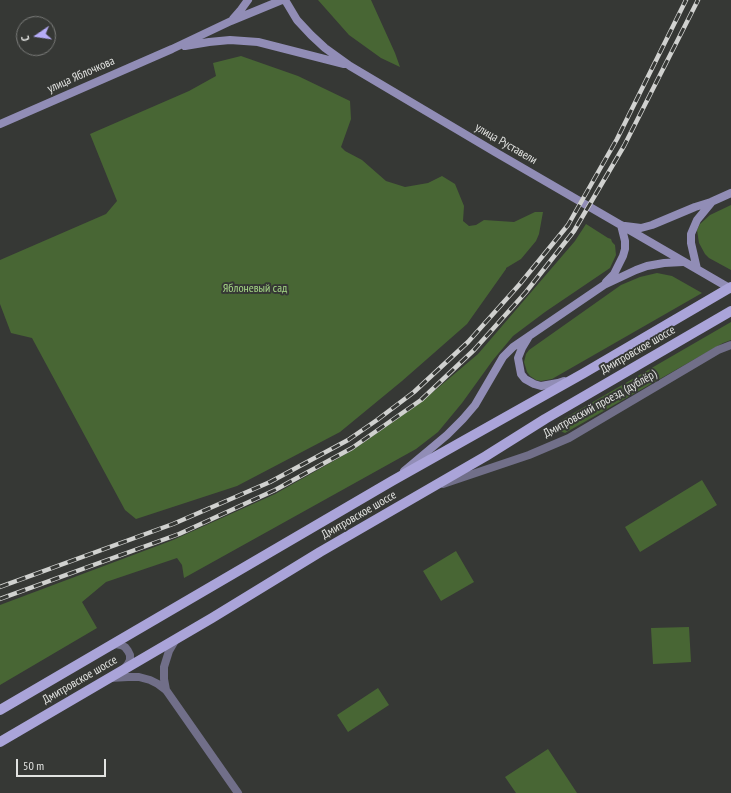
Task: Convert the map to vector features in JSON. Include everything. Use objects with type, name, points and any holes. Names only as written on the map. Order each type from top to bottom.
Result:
[{"type":"main road","points":[[231,21],[248,0]]},
{"type":"main road","points":[[172,48],[231,21],[283,0]]},
{"type":"main road","name":"улица Руставели","points":[[283,0],[297,20],[311,35],[325,48],[350,66],[617,223],[731,288]]},
{"type":"main road","points":[[172,48],[230,40],[258,42],[350,66]]},
{"type":"main road","name":"улица Яблочкова","points":[[0,124],[172,48]]},
{"type":"main road","points":[[617,223],[641,228],[731,193]]},
{"type":"main road","points":[[697,268],[690,243],[691,234],[697,220],[711,202]]},
{"type":"main road","points":[[604,285],[614,274],[625,249],[624,241],[617,223]]},
{"type":"main road","points":[[392,481],[447,435],[463,419],[475,405],[503,358],[512,347],[604,285],[647,266],[668,262],[686,262]]},
{"type":"main road","name":"Дмитровское шоссе","points":[[0,710],[392,481],[731,288]]},
{"type":"main road","name":"Дмитровское шоссе","points":[[0,742],[731,311]]},
{"type":"main road","points":[[530,336],[522,348],[518,358],[521,374],[525,379],[541,386],[558,383],[584,373]]},
{"type":"street","name":"Дмитровский проезд (дублёр)","points":[[431,488],[529,456],[569,438],[718,350],[731,345]]},
{"type":"street","points":[[166,690],[164,667],[169,651],[177,638]]},
{"type":"street","points":[[110,646],[114,644],[121,645],[128,651],[130,658],[129,662],[123,670]]},
{"type":"street","points":[[109,678],[139,677],[150,680],[166,690],[238,793]]},
{"type":"green space","points":[[318,0],[371,0],[400,67],[381,58],[349,35]]},
{"type":"green space","name":"Яблоневый сад","points":[[241,56],[298,76],[350,101],[351,119],[341,147],[345,151],[362,160],[386,181],[405,187],[428,183],[442,176],[455,184],[464,206],[463,221],[469,226],[476,225],[484,220],[514,222],[535,212],[543,212],[539,234],[536,241],[521,259],[506,268],[467,324],[402,381],[340,432],[237,486],[136,519],[125,510],[32,338],[11,333],[0,304],[0,260],[106,214],[117,201],[90,134],[189,91],[216,76],[213,63]]},
{"type":"green space","points":[[731,205],[731,270],[709,258],[705,254],[699,243],[697,230],[700,224],[710,215]]},
{"type":"green space","points":[[586,224],[611,239],[615,245],[616,255],[610,268],[545,312],[513,336],[438,432],[416,449],[184,578],[182,565],[177,558],[106,582],[82,602],[97,628],[0,685],[0,605],[173,540],[275,494],[353,450],[420,403],[478,354],[575,241]]},
{"type":"green space","points":[[657,273],[672,276],[702,293],[552,379],[541,381],[530,376],[524,362],[526,354],[529,350],[621,285],[640,277]]},
{"type":"green space","points":[[731,322],[731,340],[723,343],[565,433],[558,429],[560,421]]},
{"type":"green space","points":[[702,480],[717,505],[640,552],[625,527]]},
{"type":"green space","points":[[456,551],[474,582],[441,601],[423,571]]},
{"type":"green space","points":[[689,627],[691,662],[653,664],[651,628]]},
{"type":"green space","points":[[378,688],[389,705],[348,732],[337,715]]},
{"type":"green space","points":[[548,749],[577,793],[516,793],[505,777]]},
{"type":"railway","points":[[0,587],[173,524],[270,482],[348,440],[414,392],[468,342],[519,285],[568,225],[617,139],[686,0]]},
{"type":"railway","points":[[0,599],[179,534],[275,490],[352,448],[421,400],[474,350],[526,292],[574,231],[624,146],[698,0]]}]
